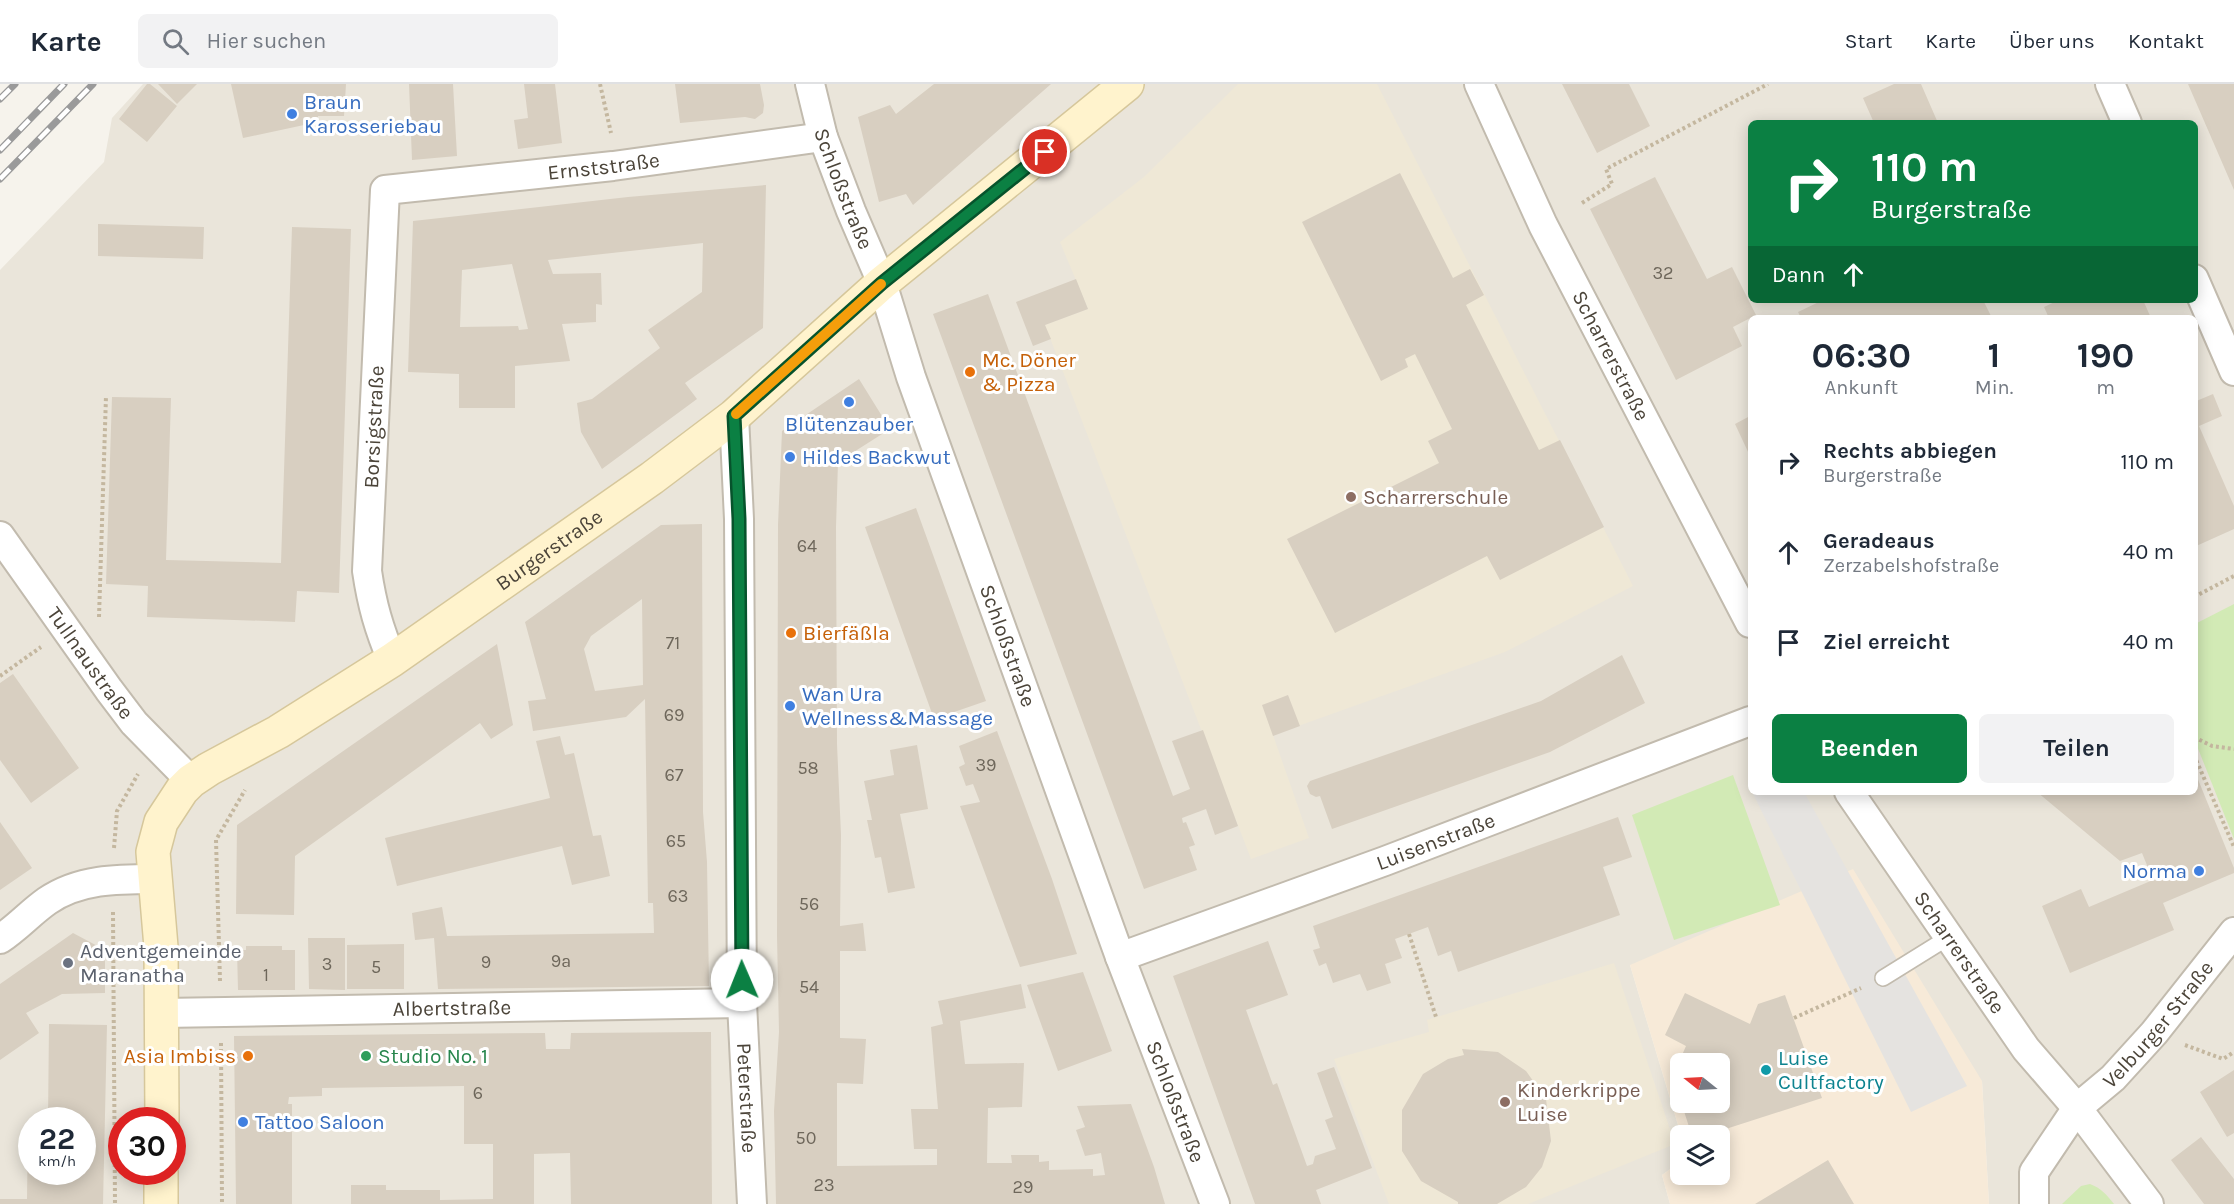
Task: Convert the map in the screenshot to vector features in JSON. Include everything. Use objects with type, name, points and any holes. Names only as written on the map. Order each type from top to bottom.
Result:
[{"type":"street","name":"Schloßstraße","points":[[810,84],[823,137],[882,283],[911,377],[1120,957],[1215,1204]]},
{"type":"street","name":"Burgerstraße","points":[[162,1107],[161,947],[153,852],[161,822],[173,801],[191,781],[278,732],[393,660],[652,478],[734,416],[882,283],[1127,84]]},
{"type":"street","name":"Scharrerstraße","points":[[1479,84],[1543,225],[1748,619]]},
{"type":"street","points":[[2110,84],[2126,120]]},
{"type":"street","name":"Ernststraße","points":[[386,190],[613,166],[823,137]]},
{"type":"street","name":"Borsigstraße","points":[[386,190],[368,572],[378,628],[393,660]]},
{"type":"street","points":[[2198,288],[2234,371]]},
{"type":"street","name":"Peterstraße","points":[[734,416],[739,519],[742,1003],[752,1204]]},
{"type":"street","name":"Tullnaustraße","points":[[0,536],[134,723],[191,781]]},
{"type":"street","name":"Luisenstraße","points":[[1120,957],[1385,861],[1748,722]]},
{"type":"street","name":"Scharrerstraße","points":[[1852,795],[2026,1049],[2077,1108],[2149,1204]]},
{"type":"street","points":[[0,939],[47,901],[67,890],[112,879],[154,879]]},
{"type":"street","name":"Velburger Straße","points":[[2077,1108],[2113,1078],[2154,1033],[2234,932]]},
{"type":"street","name":"Albertstraße","points":[[162,1013],[742,1003]]},
{"type":"street","points":[[2034,1204],[2034,1172],[2077,1108]]},
{"type":"street","points":[[161,1185],[161,1204]]},
{"type":"lane","points":[[1883,978],[1949,937]]},
{"type":"path","points":[[600,84],[611,131],[613,166]]},
{"type":"path","points":[[1582,203],[1612,184],[1605,169],[1768,84]]},
{"type":"path","points":[[99,621],[106,396]]},
{"type":"path","points":[[2198,595],[2234,576]]},
{"type":"path","points":[[0,676],[66,629]]},
{"type":"path","points":[[2198,739],[2212,746],[2234,749]]},
{"type":"path","points":[[2198,763],[2234,847]]},
{"type":"path","points":[[222,1204],[221,1012],[216,840],[246,789]]},
{"type":"path","points":[[1409,934],[1436,1017]]},
{"type":"path","points":[[1794,1018],[1883,978]]},
{"type":"path","points":[[2154,1033],[2223,1059],[2234,1052]]},
{"type":"shaded area","points":[[143,84],[2234,84],[2234,1204],[1989,1204],[1982,1081],[1630,965],[1670,1098],[1670,1113],[1674,1113],[1678,1125],[1670,1125],[1670,1169],[1662,1175],[1670,1204],[0,1204],[0,270],[104,162],[112,118]]},
{"type":"shaded area","name":"Scharrerschule","points":[[1238,84],[1377,84],[1633,586],[1505,652],[1273,735],[1309,838],[1251,859],[1045,325],[1088,309],[1060,242],[1144,177]]},
{"type":"shaded area","points":[[1753,795],[1806,795],[1967,1086],[1911,1112]]},
{"type":"shaded area","points":[[1853,869],[1982,1081],[1989,1204],[1670,1204],[1662,1175],[1670,1169],[1670,1185],[1730,1185],[1730,1125],[1678,1125],[1674,1113],[1730,1113],[1730,1053],[1670,1053],[1670,1098],[1630,965]]},
{"type":"shaded area","name":"Kinderkrippe Luise","points":[[1614,963],[1670,1129],[1670,1146],[1528,1204],[1389,1204],[1334,1059],[1429,1032],[1427,1020]]},
{"type":"green space","points":[[2234,604],[2234,839],[2198,749],[2198,622]]},
{"type":"green space","points":[[1733,775],[1780,905],[1674,940],[1632,815]]},
{"type":"green space","points":[[2090,1184],[2104,1192],[2114,1204],[2062,1204],[2081,1186]]},
{"type":"building","points":[[147,84],[177,106],[147,142],[119,119]]},
{"type":"building","points":[[158,84],[197,84],[177,104]]},
{"type":"building","points":[[231,84],[346,84],[344,116],[318,116],[318,122],[243,138]]},
{"type":"building","points":[[409,84],[453,84],[457,156],[412,160]]},
{"type":"building","points":[[524,84],[555,84],[562,143],[518,149],[514,120],[528,118]]},
{"type":"building","points":[[675,84],[760,84],[764,105],[763,113],[755,119],[745,117],[680,123]]},
{"type":"building","points":[[934,84],[1051,84],[913,205],[906,194],[879,202],[858,117],[890,105],[896,114]]},
{"type":"building","points":[[1562,84],[1629,84],[1650,126],[1597,153]]},
{"type":"building","points":[[1894,84],[1921,84],[1937,120],[1873,120],[1863,98]]},
{"type":"building","points":[[2188,84],[2234,84],[2234,190],[2198,107]]},
{"type":"building","points":[[1400,173],[1453,278],[1470,269],[1484,295],[1466,305],[1539,450],[1560,440],[1604,527],[1500,580],[1487,556],[1335,633],[1287,539],[1439,463],[1428,441],[1452,429],[1415,354],[1405,359],[1408,367],[1381,381],[1302,222]]},
{"type":"building","points":[[1655,177],[1707,279],[1732,267],[1756,315],[1748,315],[1748,319],[1733,327],[1742,346],[1676,380],[1590,209]]},
{"type":"building","points":[[766,185],[763,328],[685,383],[697,399],[602,469],[581,432],[577,403],[592,399],[660,348],[648,330],[702,292],[703,243],[548,260],[553,274],[601,273],[602,305],[596,304],[596,322],[562,324],[570,361],[515,366],[515,408],[459,408],[459,374],[408,372],[413,221],[628,197]],"holes":[[[512,264],[528,329],[519,330],[518,326],[460,327],[462,270]]]},
{"type":"building","points":[[98,224],[204,227],[203,259],[98,256]]},
{"type":"building","points":[[292,227],[351,229],[339,593],[297,591],[295,622],[147,617],[148,586],[106,584],[112,397],[171,398],[166,560],[281,563]]},
{"type":"building","points":[[1076,279],[1088,309],[1045,325],[1051,339],[1033,346],[1016,302]]},
{"type":"building","points":[[988,294],[1173,796],[1190,789],[1172,741],[1203,730],[1238,826],[1215,835],[1206,809],[1182,818],[1183,823],[1186,822],[1195,845],[1189,847],[1197,870],[1144,889],[933,314]]},
{"type":"building","points":[[1817,303],[1984,303],[1990,315],[1800,315],[1798,312]]},
{"type":"building","points":[[2053,303],[2144,303],[2150,315],[2048,315],[2044,307]]},
{"type":"building","points":[[859,379],[890,429],[838,462],[836,527],[837,744],[841,835],[840,926],[863,923],[866,951],[840,951],[840,1038],[866,1039],[863,1084],[837,1083],[837,1166],[937,1165],[937,1149],[914,1149],[911,1109],[938,1109],[931,1027],[943,1024],[938,1001],[1021,984],[1026,1008],[960,1021],[965,1064],[1024,1063],[1022,1107],[988,1108],[987,1163],[1012,1163],[1011,1155],[1039,1155],[1039,1162],[1049,1161],[1049,1170],[1093,1169],[1093,1176],[1105,1175],[1101,1153],[1085,1156],[1076,1130],[1085,1127],[1077,1106],[1131,1104],[1165,1204],[776,1204],[774,1111],[779,1032],[777,936],[778,525],[782,431]]},
{"type":"building","points":[[2213,394],[2222,416],[2199,426],[2234,506],[2234,529],[2198,545],[2198,400]]},
{"type":"building","points":[[1748,417],[1748,452],[1735,424]]},
{"type":"building","points":[[916,508],[986,701],[934,719],[865,527]]},
{"type":"building","points":[[702,524],[703,812],[707,862],[709,986],[438,989],[434,938],[415,940],[412,913],[442,907],[447,936],[654,933],[653,903],[648,903],[645,699],[626,717],[533,731],[528,701],[546,699],[525,622],[661,525]],"holes":[[[642,599],[643,685],[595,691],[584,649],[591,636]]]},
{"type":"building","points":[[497,644],[513,725],[491,739],[480,723],[295,856],[294,915],[236,914],[237,825]]},
{"type":"building","points":[[1622,655],[1645,703],[1550,752],[1332,829],[1320,796],[1310,794],[1307,786],[1310,781],[1541,701]]},
{"type":"building","points":[[13,674],[79,768],[31,803],[0,760],[0,683]]},
{"type":"building","points":[[1288,695],[1300,726],[1273,736],[1262,705]]},
{"type":"building","points":[[997,731],[1077,954],[1020,967],[960,806],[980,802],[973,784],[966,786],[959,767],[965,764],[959,746]]},
{"type":"building","points":[[560,736],[565,755],[574,753],[593,836],[601,835],[610,876],[572,885],[562,846],[397,886],[385,838],[550,798],[536,741]]},
{"type":"building","points":[[917,745],[928,809],[900,814],[915,888],[888,893],[881,857],[875,858],[867,820],[872,820],[864,781],[894,775],[890,750]]},
{"type":"building","points":[[2198,779],[2234,873],[2163,903],[2174,930],[2070,973],[2042,906],[2081,889],[2089,907],[2153,880],[2142,853],[2120,861],[2041,795],[2198,795]]},
{"type":"building","points":[[1618,817],[1632,857],[1603,867],[1620,915],[1458,972],[1451,951],[1438,956],[1428,927],[1395,939],[1402,958],[1385,964],[1391,983],[1367,991],[1360,974],[1333,983],[1326,963],[1319,966],[1313,950],[1320,948],[1313,926]]},
{"type":"building","points":[[0,822],[32,868],[0,890]]},
{"type":"building","name":"Adventgemeinde Maranatha","points":[[73,933],[105,950],[105,993],[62,994],[26,1013],[39,1033],[0,1060],[0,984]]},
{"type":"building","points":[[308,938],[345,938],[345,990],[309,989]]},
{"type":"building","points":[[1268,941],[1288,995],[1246,1010],[1273,1085],[1277,1083],[1307,1166],[1313,1164],[1315,1156],[1336,1149],[1325,1120],[1333,1117],[1317,1073],[1334,1067],[1372,1168],[1316,1190],[1321,1204],[1255,1204],[1173,976]]},
{"type":"building","points":[[404,944],[404,989],[347,989],[347,945]]},
{"type":"building","points":[[246,946],[282,946],[282,950],[295,950],[295,990],[238,990],[237,950],[246,950]]},
{"type":"building","points":[[1083,972],[1112,1051],[1058,1071],[1027,985]]},
{"type":"building","name":"Luise Cultfactory","points":[[1685,993],[1750,1024],[1758,1004],[1785,995],[1822,1098],[1730,1128],[1730,1125],[1688,1125],[1685,1113],[1730,1113],[1730,1053],[1683,1053],[1686,1046],[1665,1035]]},
{"type":"building","points":[[49,1024],[107,1025],[103,1204],[0,1204],[0,1199],[27,1199],[27,1185],[96,1185],[96,1107],[48,1107]]},
{"type":"building","points":[[711,1032],[712,1204],[571,1204],[570,1153],[534,1154],[534,1204],[351,1204],[351,1185],[386,1185],[386,1190],[440,1190],[440,1200],[493,1199],[493,1144],[464,1144],[464,1086],[322,1088],[322,1096],[289,1097],[288,1104],[292,1104],[292,1204],[236,1204],[234,1036],[545,1033],[546,1049],[570,1049],[571,1033]]},
{"type":"building","points":[[1462,1049],[1498,1052],[1526,1071],[1546,1099],[1551,1141],[1542,1167],[1526,1187],[1497,1204],[1458,1204],[1421,1181],[1402,1151],[1402,1110],[1423,1074],[1448,1059],[1464,1055]]},
{"type":"building","points":[[2234,1070],[2234,1133],[2227,1137],[2200,1092]]},
{"type":"building","points":[[2201,1137],[2234,1179],[2234,1204],[2204,1204],[2171,1160]]},
{"type":"building","points":[[1828,1160],[1854,1204],[1755,1204]]},
{"type":"railway","points":[[0,99],[15,84]]},
{"type":"railway","points":[[0,150],[64,84]]},
{"type":"railway","points":[[0,179],[93,84]]},
{"type":"slow traffic","points":[[736,414],[881,284]]},
{"type":"place","name":"Braun Karosseriebau","points":[[292,114]]},
{"type":"place","name":"Mc. Döner & Pizza","points":[[970,372]]},
{"type":"place","name":"Blütenzauber","points":[[849,402]]},
{"type":"place","name":"Hildes Backwut","points":[[790,457]]},
{"type":"place","name":"Scharrerschule","points":[[1351,497]]},
{"type":"place","name":"Bierfäßla","points":[[791,633]]},
{"type":"place","name":"Wan Ura Wellness&Massage","points":[[790,706]]},
{"type":"place","name":"Norma","points":[[2199,871]]},
{"type":"place","name":"Adventgemeinde Maranatha","points":[[68,963]]},
{"type":"place","name":"Asia Imbiss","points":[[248,1056]]},
{"type":"place","name":"Studio No. 1","points":[[366,1056]]},
{"type":"place","name":"Luise Cultfactory","points":[[1766,1070]]},
{"type":"place","name":"Kinderkrippe Luise","points":[[1505,1102]]},
{"type":"place","name":"Tattoo Saloon","points":[[243,1122]]},
{"type":"route","points":[[742,980],[739,519],[734,416],[882,283],[1045,152]]}]
